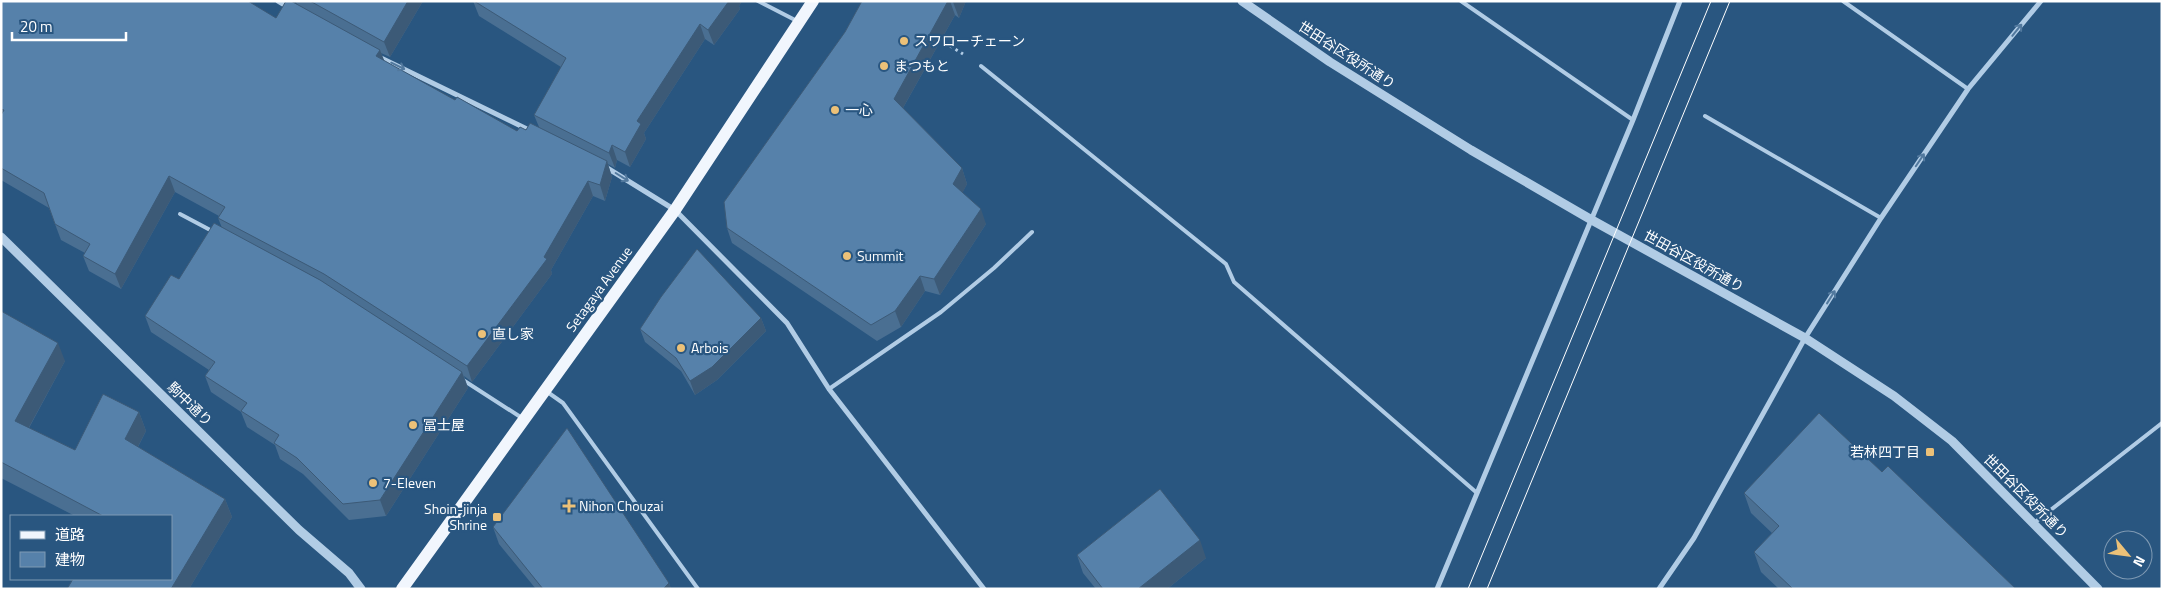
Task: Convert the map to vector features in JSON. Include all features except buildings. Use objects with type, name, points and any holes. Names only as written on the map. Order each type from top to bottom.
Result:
[{"type":"main road","name":"Setagaya Avenue","points":[[402,589],[675,210],[813,1]]},
{"type":"street","points":[[278,1],[294,10]]},
{"type":"street","name":"世田谷区役所通り","points":[[1242,1],[1330,62],[1471,150],[1590,219],[1805,338],[1894,396],[1952,441],[2098,589]]},
{"type":"street","points":[[1437,589],[1590,219],[1633,120],[1680,1]]},
{"type":"street","points":[[1659,589],[1694,538],[1805,338],[1881,218],[1968,89],[2041,1]]},
{"type":"street","points":[[376,55],[534,132]]},
{"type":"street","points":[[596,162],[675,210],[787,323],[829,389],[984,589]]},
{"type":"street","name":"駒中通り","points":[[1,238],[299,530],[349,573],[361,589]]},
{"type":"lane","points":[[758,1],[799,22]]},
{"type":"lane","points":[[1461,1],[1633,120]]},
{"type":"lane","points":[[1843,1],[1968,89]]},
{"type":"lane","points":[[981,66],[1226,264],[1234,282],[1477,492]]},
{"type":"lane","points":[[1705,116],[1881,218]]},
{"type":"lane","points":[[180,214],[220,235]]},
{"type":"lane","points":[[829,389],[941,312],[994,268],[1032,232]]},
{"type":"lane","points":[[459,377],[524,419]]},
{"type":"lane","points":[[544,390],[563,403],[698,589]]},
{"type":"lane","points":[[2034,523],[2162,423]]},
{"type":"path","points":[[932,34],[981,66]]},
{"type":"tram line","points":[[1468,589],[1711,1]]},
{"type":"tram line","points":[[1487,589],[1730,1]]},
{"type":"place","name":"スワローチェーン","points":[[904,41]]},
{"type":"place","name":"まつもと","points":[[884,66]]},
{"type":"place","name":"一心","points":[[835,110]]},
{"type":"place","name":"Summit","points":[[847,256]]},
{"type":"place","name":"直し家","points":[[482,334]]},
{"type":"place","name":"Arbois","points":[[681,348]]},
{"type":"place","name":"冨士屋","points":[[413,425]]},
{"type":"place","name":"若林四丁目","points":[[1930,452]]},
{"type":"place","name":"7-Eleven","points":[[373,483]]},
{"type":"place","name":"Nihon Chouzai","points":[[569,506]]},
{"type":"place","name":"Shoin-jinja Shrine","points":[[497,517]]}]
